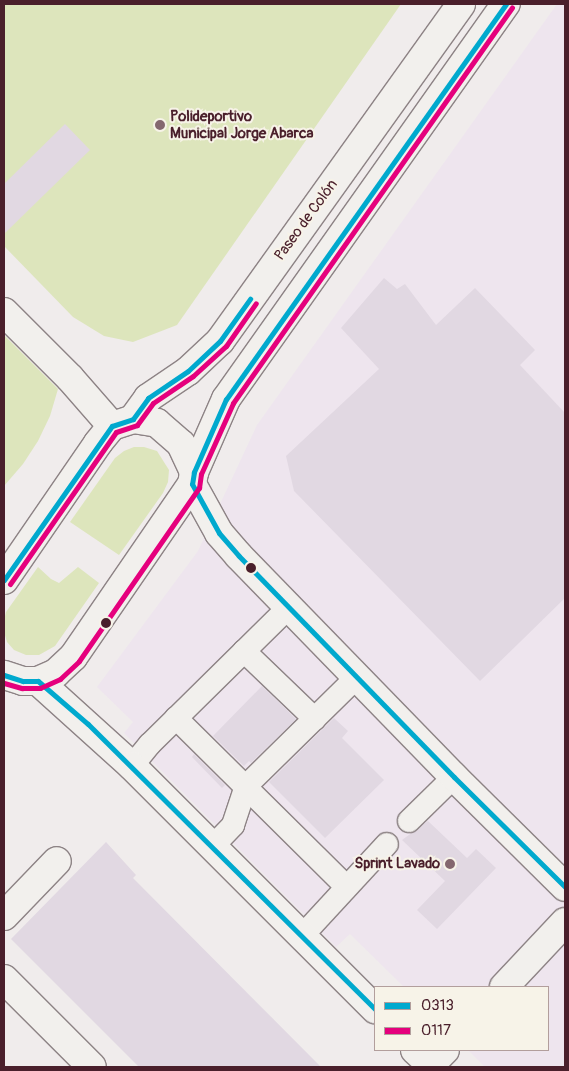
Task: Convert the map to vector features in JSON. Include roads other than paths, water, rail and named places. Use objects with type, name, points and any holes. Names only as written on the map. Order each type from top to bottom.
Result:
[{"type":"street","name":"Paseo de Colón","points":[[4,580],[98,443],[148,398],[188,371],[220,341],[461,4]]},
{"type":"street","points":[[17,684],[56,672],[73,656],[193,478],[226,399],[506,4]]},
{"type":"street","points":[[4,312],[70,378],[123,422],[157,423],[181,444],[193,478],[219,533],[454,777],[565,887]]},
{"type":"street","points":[[17,684],[132,766],[374,1008]]},
{"type":"street","points":[[4,916],[57,861]]},
{"type":"street","points":[[505,986],[565,922]]},
{"type":"street","points":[[4,980],[92,1067]]},
{"type":"lane","points":[[132,766],[176,718],[289,607]]},
{"type":"lane","points":[[244,651],[315,719]]},
{"type":"lane","points":[[213,846],[233,825],[246,786],[358,678]]},
{"type":"lane","points":[[176,718],[347,887]]},
{"type":"lane","points":[[409,821],[454,777]]},
{"type":"lane","points":[[302,936],[387,844]]},
{"type":"place","name":"Polideportivo Municipal Jorge Abarca","points":[[160,125]]},
{"type":"place","name":"Sprint Lavado","points":[[450,864]]}]
